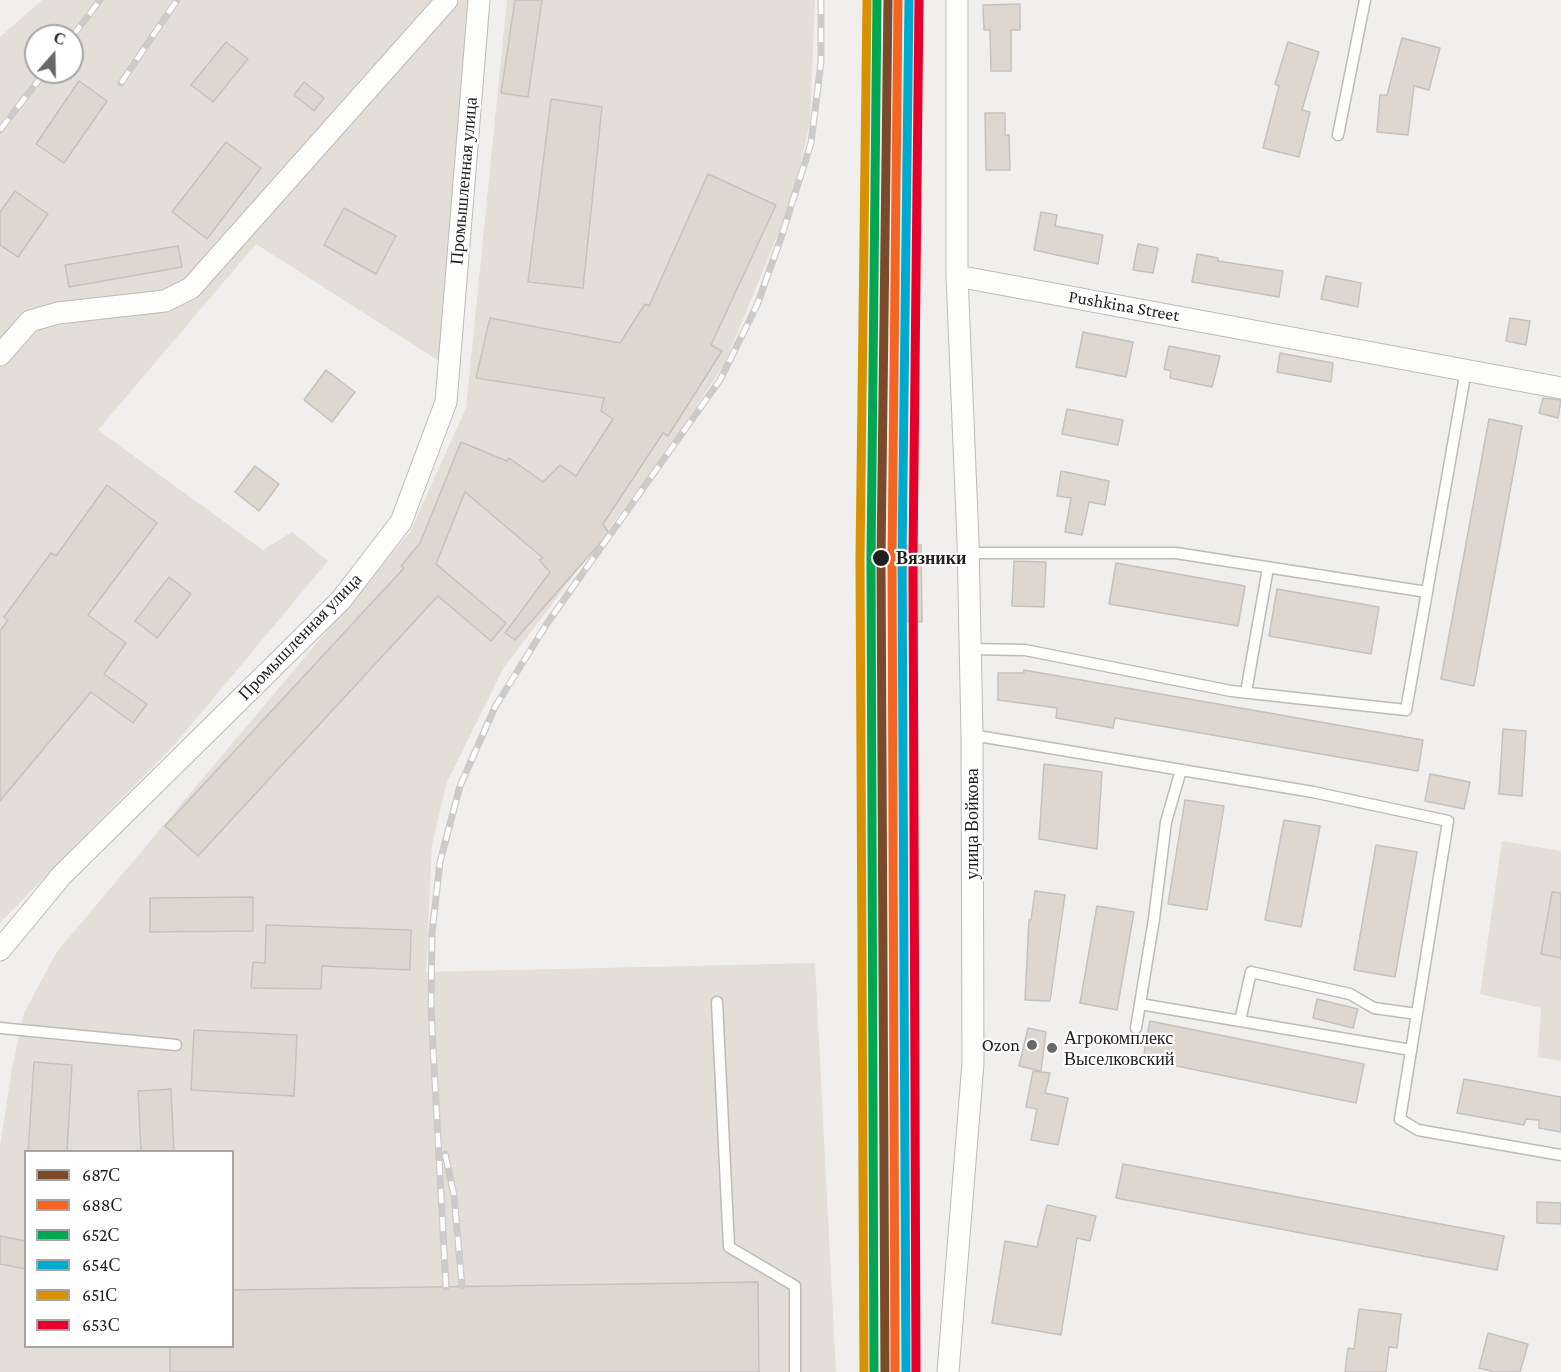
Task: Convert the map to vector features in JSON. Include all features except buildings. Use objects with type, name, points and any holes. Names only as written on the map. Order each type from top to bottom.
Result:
[{"type":"street","points":[[0,355],[30,321],[58,313],[165,301],[190,288],[447,0]]},
{"type":"street","name":"Промышленная улица","points":[[0,950],[62,875],[341,600],[401,522],[446,402],[479,0]]},
{"type":"street","points":[[957,0],[957,276]]},
{"type":"street","name":"Pushkina Street","points":[[957,276],[1561,388]]},
{"type":"street","name":"улица Войкова","points":[[948,1372],[973,1063],[972,735],[968,553],[957,276]]},
{"type":"lane","points":[[1338,135],[1365,0]]},
{"type":"lane","points":[[970,650],[1025,651],[1246,693],[1406,710],[1466,370]]},
{"type":"lane","points":[[968,553],[1176,553],[1426,592]]},
{"type":"lane","points":[[1246,693],[1268,567]]},
{"type":"lane","points":[[972,735],[1313,792],[1448,821],[1400,1119],[1418,1130],[1561,1155]]},
{"type":"lane","points":[[1136,1028],[1166,822],[1181,770]]},
{"type":"lane","points":[[1240,1021],[1251,972],[1350,994],[1374,1008],[1417,1014]]},
{"type":"lane","points":[[717,1002],[729,1247],[795,1286],[795,1372]]},
{"type":"lane","points":[[1140,1004],[1411,1050]]},
{"type":"lane","points":[[0,1028],[176,1045]]},
{"type":"shaded area","points":[[42,0],[474,0],[439,361],[256,244],[98,430],[263,550],[292,532],[328,561],[176,743],[0,923],[0,37]]},
{"type":"shaded area","points":[[507,0],[815,0],[810,122],[792,200],[725,363],[664,455],[503,669],[447,782],[432,845],[426,972],[815,963],[836,1372],[0,1372],[0,1146],[12,1068],[24,1013],[56,953],[410,532],[466,408]]},
{"type":"shaded area","points":[[1502,841],[1561,851],[1561,1061],[1538,1057],[1541,1008],[1480,994]]},
{"type":"railway","points":[[82,24],[100,0]]},
{"type":"railway","points":[[121,83],[177,0]]},
{"type":"railway","points":[[446,1287],[431,1009],[432,933],[440,862],[460,786],[495,707],[548,622],[720,380],[757,305],[811,143],[821,62],[821,0]]},
{"type":"railway","points":[[0,130],[36,84]]},
{"type":"railway","points":[[445,1154],[454,1195],[462,1286]]},
{"type":"transit line","name":"651С","points":[[864,1372],[860,558],[867,0]]},
{"type":"transit line","name":"652С","points":[[874,1372],[871,558],[877,0]]},
{"type":"transit line","name":"687С","points":[[885,1372],[881,558],[888,0]]},
{"type":"transit line","name":"688С","points":[[895,1372],[892,558],[898,0]]},
{"type":"transit line","name":"654С","points":[[906,1372],[902,558],[909,0]]},
{"type":"transit line","name":"653С","points":[[916,1372],[913,558],[919,0]]},
{"type":"place","name":"Вязники","points":[[881,558]]},
{"type":"place","name":"Ozon","points":[[1032,1045]]},
{"type":"place","name":"Агрокомплекс Выселковский","points":[[1052,1048]]}]
